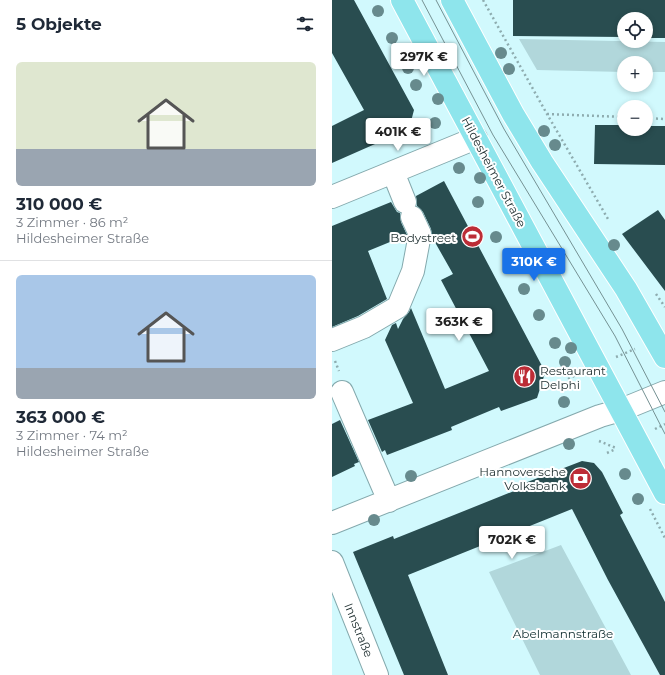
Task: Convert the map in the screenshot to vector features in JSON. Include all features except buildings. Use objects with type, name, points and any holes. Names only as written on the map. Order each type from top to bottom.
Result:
[{"type":"main road","name":"Hildesheimer Straße","points":[[402,0],[665,493]]},
{"type":"main road","points":[[452,0],[516,120],[626,289],[660,349]]},
{"type":"street","points":[[332,197],[476,138]]},
{"type":"street","points":[[332,340],[364,327],[398,306],[413,271],[420,234],[393,172]]},
{"type":"street","points":[[342,392],[389,500]]},
{"type":"street","points":[[332,523],[600,416],[621,410],[665,392]]},
{"type":"street","name":"Innstraße","points":[[332,562],[377,675]]},
{"type":"path","points":[[483,0],[610,222]]},
{"type":"path","points":[[547,114],[617,117]]},
{"type":"path","points":[[653,118],[665,119]]},
{"type":"path","points":[[652,288],[665,307]]},
{"type":"path","points":[[568,379],[597,366],[660,349]]},
{"type":"path","points":[[661,426],[665,424]]},
{"type":"path","points":[[607,453],[617,448]]},
{"type":"green space","points":[[519,39],[617,41],[617,48],[653,48],[653,42],[665,42],[665,72],[653,72],[653,56],[617,56],[617,72],[537,70]]},
{"type":"green space","name":"Abelmannstraße","points":[[561,545],[631,675],[540,675],[489,572]]},
{"type":"tram line","points":[[422,0],[493,135],[615,336],[665,434]]},
{"type":"tram line","points":[[436,0],[504,129],[622,329],[665,412]]},
{"type":"place","name":"Bodystreet","points":[[472,237]]},
{"type":"place","name":"Restaurant Delphi","points":[[524,377]]},
{"type":"place","name":"Hannoversche Volksbank","points":[[581,478]]}]
